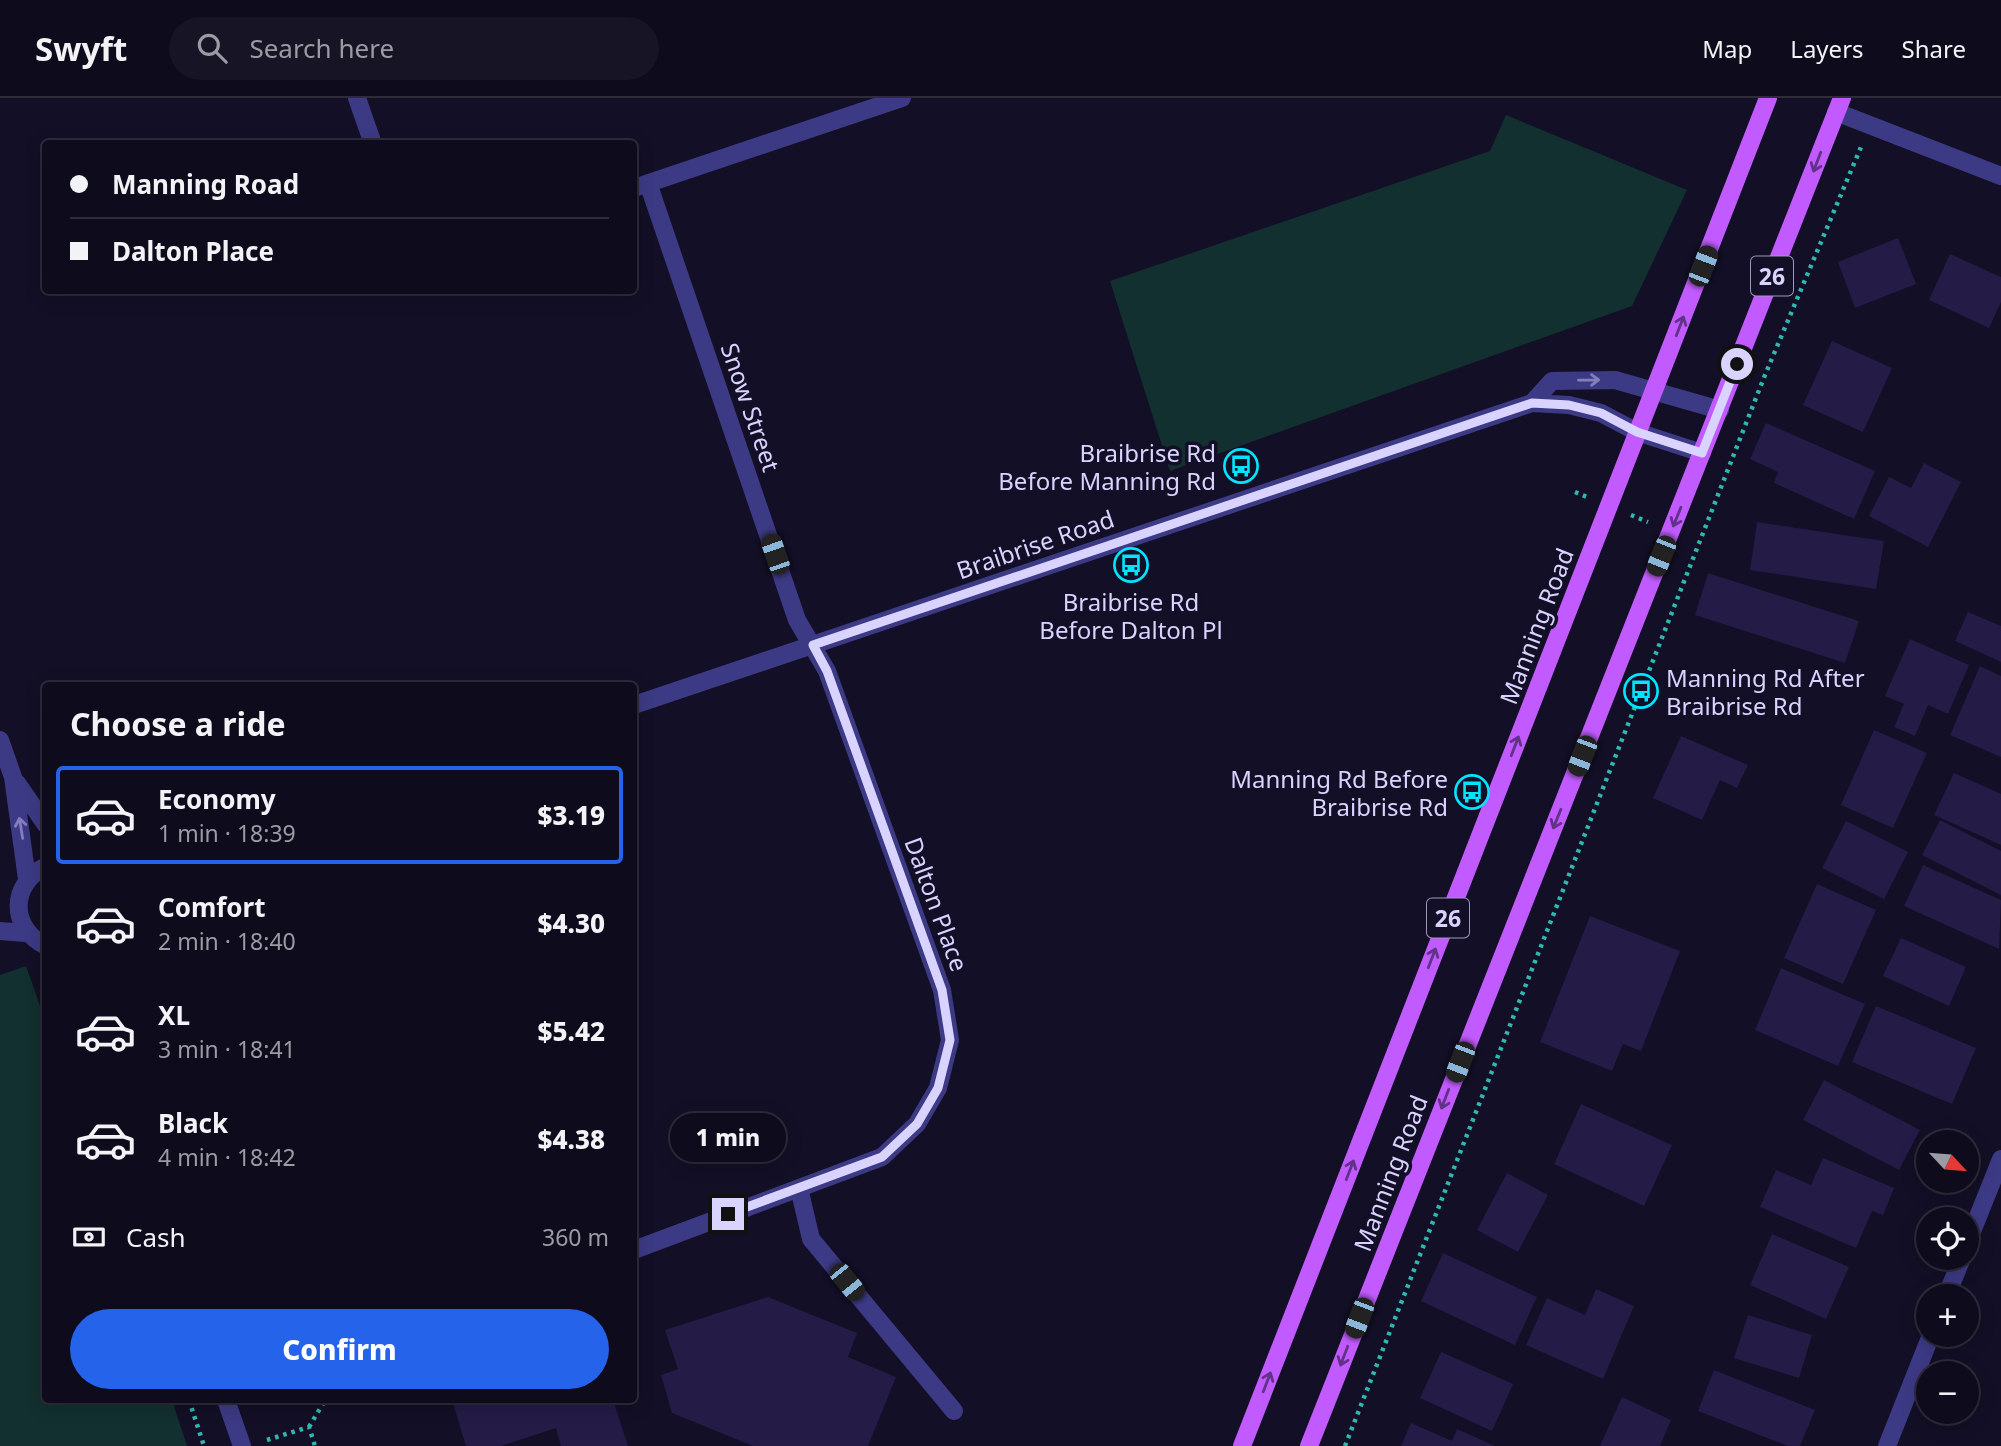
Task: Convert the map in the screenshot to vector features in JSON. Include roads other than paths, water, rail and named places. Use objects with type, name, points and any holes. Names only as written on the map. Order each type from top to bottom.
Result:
[{"type":"main road","name":"Manning Road","points":[[1242,1446],[1768,98]]},
{"type":"main road","name":"Manning Road","points":[[1309,1446],[1839,105]]},
{"type":"street","points":[[357,98],[372,140]]},
{"type":"street","points":[[641,186],[902,98]]},
{"type":"street","points":[[1839,105],[1870,125],[2001,176]]},
{"type":"street","name":"Snow Street","points":[[641,186],[797,620],[813,645]]},
{"type":"street","name":"Braibrise Road","points":[[1532,403],[1552,381],[1615,380],[1655,389],[1720,410]]},
{"type":"street","name":"Braibrise Road","points":[[637,704],[1532,403],[1569,405],[1601,413],[1637,432],[1702,453]]},
{"type":"street","name":"Dalton Place","points":[[637,1249],[882,1157],[917,1124],[938,1088],[950,1040],[942,990],[827,671],[813,645]]},
{"type":"street","points":[[0,740],[13,777],[23,886],[17,908],[26,933]]},
{"type":"street","points":[[13,777],[42,819]]},
{"type":"street","points":[[0,902],[42,869]]},
{"type":"street","points":[[0,931],[26,933],[42,943]]},
{"type":"street","points":[[1979,1214],[2001,1159]]},
{"type":"street","points":[[799,1188],[811,1239],[954,1411]]},
{"type":"street","points":[[1887,1446],[1926,1347]]},
{"type":"street","points":[[228,1403],[250,1444]]},
{"type":"place","name":"Braibrise Rd Before Manning Rd","points":[[1241,466]]},
{"type":"place","name":"Braibrise Rd Before Dalton Pl","points":[[1131,565]]},
{"type":"place","name":"Manning Rd After Braibrise Rd","points":[[1641,691]]},
{"type":"place","name":"Manning Rd Before Braibrise Rd","points":[[1472,792]]}]
